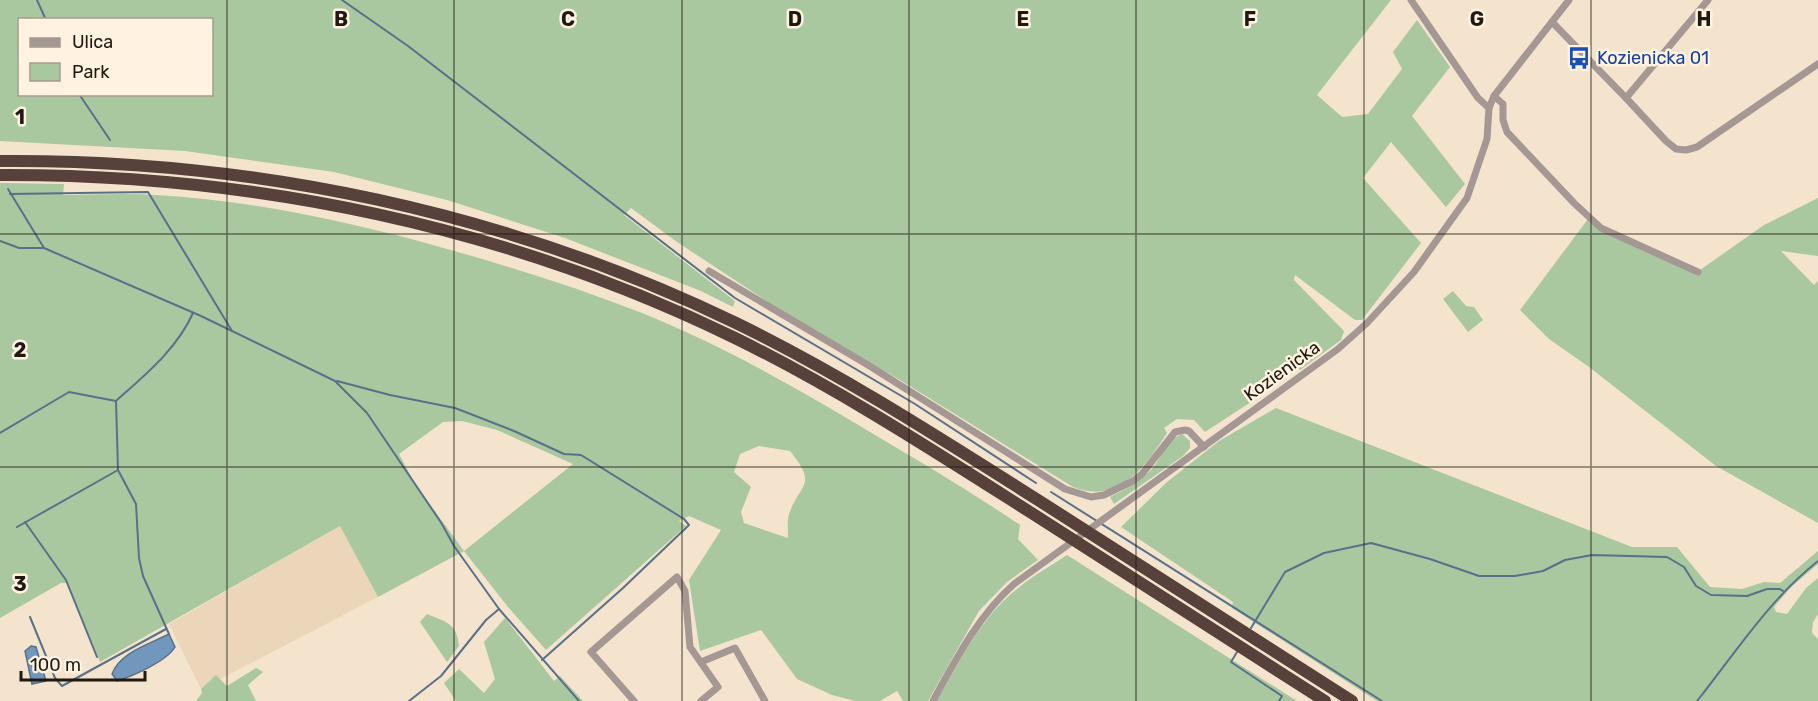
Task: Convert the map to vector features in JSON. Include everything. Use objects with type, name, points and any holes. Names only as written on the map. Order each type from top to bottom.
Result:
[{"type":"highway","points":[[0,161],[145,165],[319,187],[475,224],[573,255],[641,281],[737,324],[861,391],[995,473],[1352,701]]},
{"type":"highway","points":[[0,175],[83,176],[171,182],[255,191],[312,201],[472,238],[551,262],[615,286],[736,339],[886,422],[1325,701]]},
{"type":"street","points":[[1411,0],[1478,98],[1489,108]]},
{"type":"street","name":"Kozienicka","points":[[933,701],[985,613],[1014,584],[1338,349],[1367,323],[1414,272],[1467,198],[1487,139],[1489,108],[1494,96],[1569,0]]},
{"type":"street","points":[[1626,98],[1708,0]]},
{"type":"street","points":[[1552,22],[1676,149],[1686,150],[1697,147],[1818,64]]},
{"type":"street","points":[[1494,96],[1503,104],[1503,120],[1507,132],[1598,226],[1698,272]]},
{"type":"street","points":[[709,272],[868,365],[1065,489],[1097,497],[1133,481],[1148,468],[1172,436],[1180,431],[1189,431],[1204,447]]},
{"type":"street","points":[[634,701],[591,652],[677,577],[685,591],[690,647],[718,687],[701,701]]},
{"type":"street","points":[[701,662],[735,648],[765,701]]},
{"type":"shaded area","points":[[340,526],[378,597],[201,689],[169,624]]},
{"type":"green space","points":[[0,0],[1391,0],[1317,95],[1342,117],[1368,114],[1402,69],[1393,52],[1417,20],[1450,67],[1412,116],[1465,184],[1446,207],[1391,142],[1363,178],[1421,243],[1362,320],[1355,320],[1295,275],[1294,280],[1344,331],[1341,340],[1300,370],[1292,361],[1257,398],[1205,432],[1194,420],[1177,419],[1164,428],[1167,433],[1159,446],[1129,480],[1104,491],[1089,491],[1073,487],[900,380],[797,321],[677,242],[631,208],[624,215],[735,301],[733,307],[701,291],[565,238],[447,200],[334,172],[185,151],[0,141]]},
{"type":"green space","points":[[0,183],[64,184],[63,195],[133,194],[189,197],[319,217],[473,256],[614,302],[732,354],[930,468],[1020,525],[1018,539],[1038,560],[1007,582],[979,611],[928,701],[903,701],[897,691],[880,701],[855,701],[832,695],[797,679],[761,630],[700,651],[689,580],[721,530],[689,516],[679,521],[686,526],[546,650],[508,607],[464,551],[378,597],[340,526],[100,662],[66,583],[61,583],[0,618]],"holes":[[[462,421],[497,430],[573,464],[464,551],[415,484],[399,454],[443,422]],[[759,446],[790,451],[803,471],[804,484],[789,514],[788,538],[744,523],[741,512],[751,487],[734,472],[740,454]]]},
{"type":"green space","points":[[1818,198],[1818,256],[1781,251],[1814,285],[1818,281],[1818,523],[1716,466],[1589,367],[1549,339],[1520,310],[1588,219],[1700,270],[1764,225]]},
{"type":"green space","points":[[1453,291],[1466,306],[1474,307],[1483,320],[1468,332],[1443,299]]},
{"type":"green space","points":[[1276,408],[1632,547],[1677,547],[1710,587],[1742,589],[1764,582],[1780,583],[1818,551],[1818,564],[1791,587],[1774,607],[1776,612],[1787,614],[1806,588],[1818,578],[1818,614],[1813,622],[1812,633],[1818,639],[1818,701],[1377,701],[1232,608],[1233,602],[1121,527],[1167,482],[1219,441]]},
{"type":"green space","points":[[1182,434],[1190,441],[1190,448],[1183,456],[1114,504],[1110,497],[1147,474],[1167,445]]},
{"type":"green space","points":[[1067,555],[1297,701],[937,701],[972,641],[992,613],[1023,584]]},
{"type":"green space","points":[[427,614],[449,624],[456,632],[459,646],[447,662],[420,622]]},
{"type":"green space","points":[[505,618],[554,681],[560,676],[583,701],[456,701],[444,683],[459,669],[484,693],[495,679],[484,642]]},
{"type":"green space","points":[[256,668],[263,672],[248,685],[256,701],[196,701],[202,693],[201,689],[216,675],[227,686]]},
{"type":"water","points":[[169,634],[175,647],[165,658],[132,676],[117,681],[112,674],[122,660],[136,649]]},
{"type":"water","points":[[31,646],[36,647],[46,681],[32,684],[25,651]]},
{"type":"waterway","points":[[37,0],[45,18]]},
{"type":"waterway","points":[[342,0],[408,46],[735,298],[915,404],[1036,483]]},
{"type":"waterway","points":[[80,96],[110,140]]},
{"type":"waterway","points":[[8,189],[44,248]]},
{"type":"waterway","points":[[10,194],[148,192],[232,331]]},
{"type":"waterway","points":[[0,241],[19,248],[44,248],[201,316],[335,381],[367,413],[442,524],[454,546],[499,609],[579,701]]},
{"type":"waterway","points":[[117,400],[169,350],[193,313]]},
{"type":"waterway","points":[[337,381],[390,395],[455,408],[564,454],[581,455],[684,519],[689,525],[542,660]]},
{"type":"waterway","points":[[0,433],[69,392],[116,401]]},
{"type":"waterway","points":[[116,401],[118,470],[136,504],[139,558],[143,576],[169,634]]},
{"type":"waterway","points":[[17,527],[118,470]]},
{"type":"waterway","points":[[1051,492],[1382,701]]},
{"type":"waterway","points":[[25,522],[66,580],[97,657]]},
{"type":"waterway","points":[[1251,628],[1285,572],[1324,553],[1371,543],[1430,559],[1479,576],[1515,576],[1543,571],[1565,560],[1592,555],[1667,557],[1684,567],[1696,586],[1711,595],[1747,596],[1767,589],[1783,591]]},
{"type":"waterway","points":[[1697,701],[1768,610],[1800,576],[1818,561]]},
{"type":"waterway","points":[[409,701],[441,676],[486,620],[499,609]]},
{"type":"waterway","points":[[30,617],[55,678],[62,686],[166,629]]},
{"type":"waterway","points":[[1237,652],[1231,662],[1282,696],[1279,701]]},
{"type":"place","name":"Kozienicka 01","points":[[1579,58]]}]
